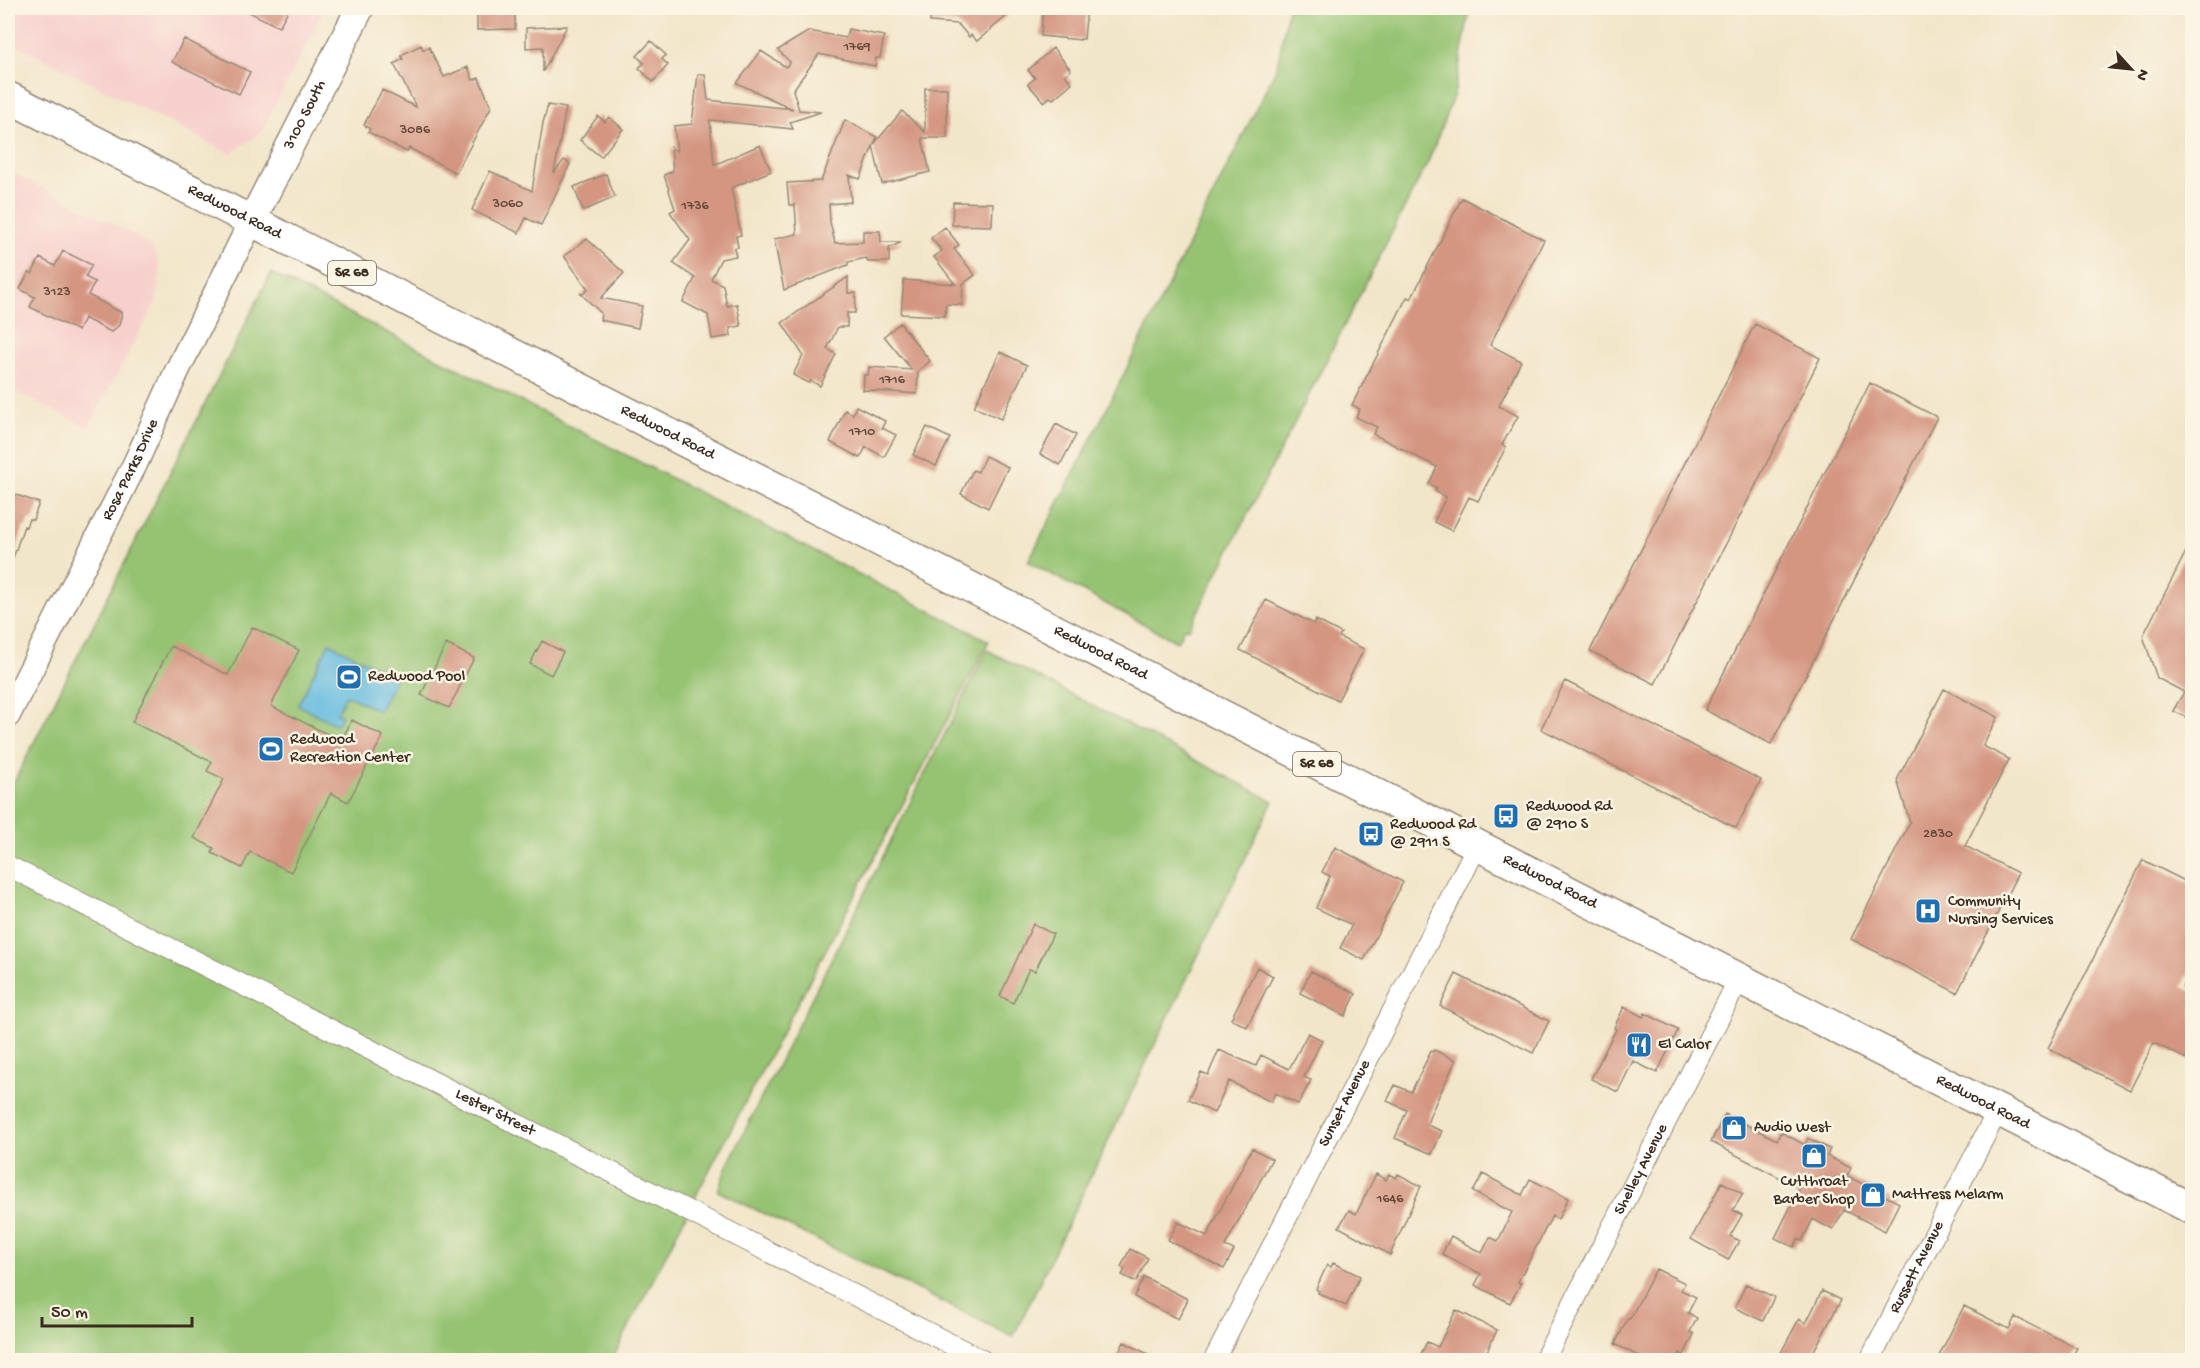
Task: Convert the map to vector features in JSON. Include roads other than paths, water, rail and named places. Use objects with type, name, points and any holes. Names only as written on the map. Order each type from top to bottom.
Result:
[{"type":"main road","name":"3100 South","points":[[251,222],[360,8]]},
{"type":"main road","name":"Redwood Road","points":[[8,97],[2193,1209]]},
{"type":"street","name":"Rosa Parks Drive","points":[[8,716],[135,464],[177,371],[251,222]]},
{"type":"street","name":"Sunset Avenue","points":[[1214,1360],[1477,846]]},
{"type":"street","name":"Lester Street","points":[[8,866],[982,1360]]},
{"type":"street","name":"Shelley Avenue","points":[[1544,1360],[1740,979]]},
{"type":"street","name":"Russett Avenue","points":[[1870,1360],[1998,1110]]},
{"type":"water","points":[[329,643],[396,677],[379,711],[346,695],[337,713],[342,716],[337,725],[298,705]]},
{"type":"place","name":"Redwood Pool","points":[[349,677]]},
{"type":"place","name":"Redwood Recreation Center","points":[[271,749]]},
{"type":"place","name":"Redwood Rd @ 2910 S","points":[[1506,816]]},
{"type":"place","name":"Redwood Rd @ 2911 S","points":[[1371,834]]},
{"type":"place","name":"Community Nursing Services","points":[[1928,911]]},
{"type":"place","name":"El Calor","points":[[1639,1045]]},
{"type":"place","name":"Audio West","points":[[1734,1128]]},
{"type":"place","name":"Cutthroat Barber Shop","points":[[1814,1156]]},
{"type":"place","name":"Mattress Melarm","points":[[1873,1195]]}]
